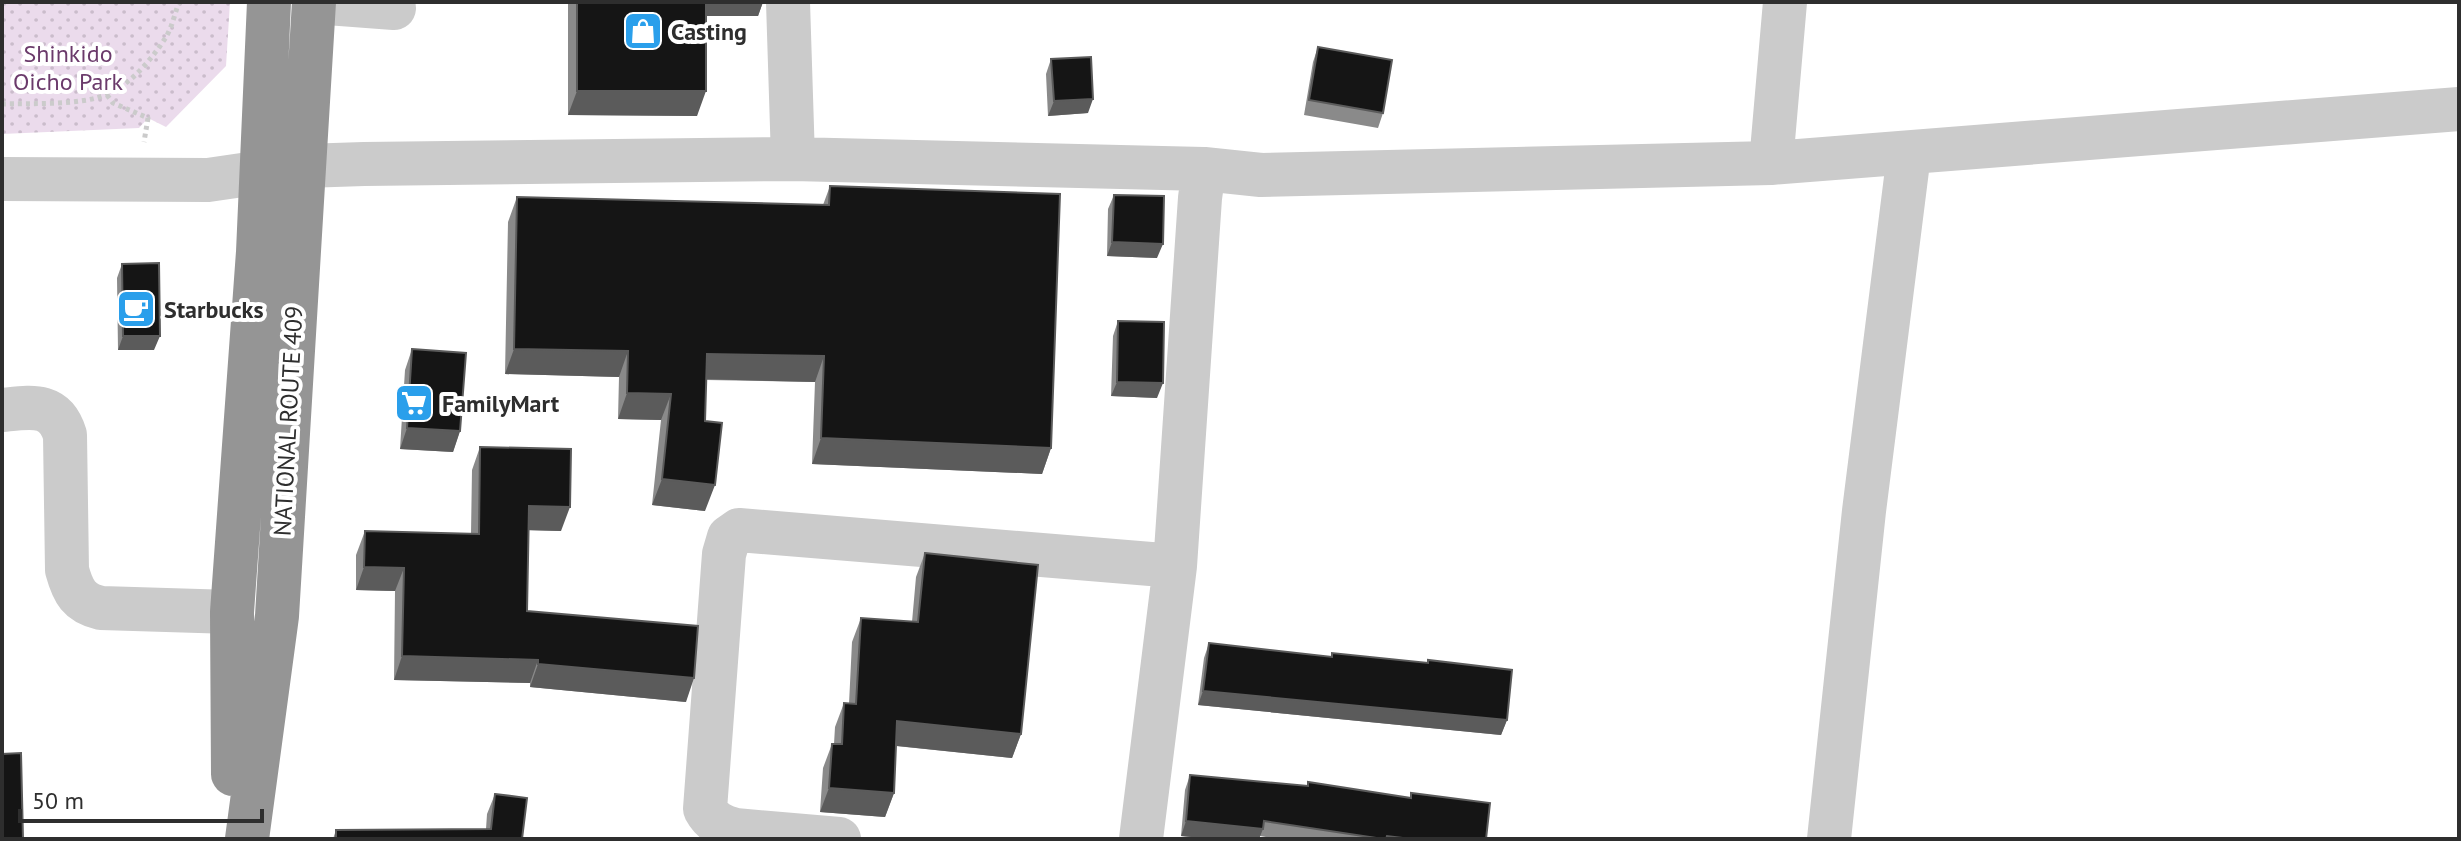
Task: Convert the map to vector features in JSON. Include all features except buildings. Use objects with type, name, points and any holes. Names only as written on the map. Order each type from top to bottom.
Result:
[{"type":"highway","name":"NATIONAL ROUTE 409","points":[[233,839],[232,612],[269,2]]},
{"type":"highway","name":"NATIONAL ROUTE 409","points":[[247,839],[277,616],[314,2]]},
{"type":"street","points":[[314,2],[394,8]]},
{"type":"street","points":[[788,2],[793,159]]},
{"type":"street","points":[[1771,163],[1785,2]]},
{"type":"street","points":[[2,179],[208,180],[304,166],[793,159],[1204,169],[1261,175],[1771,163],[2450,110]]},
{"type":"street","points":[[1829,839],[1864,511],[1909,154]]},
{"type":"street","points":[[1144,823],[1175,566],[1204,169]]},
{"type":"street","points":[[2,410],[27,407],[47,410],[60,420],[65,435],[67,570],[72,589],[85,605],[232,612]]},
{"type":"street","points":[[839,839],[735,830],[721,826],[710,818],[705,809],[724,554],[729,537],[739,530],[1175,566]]},
{"type":"path","points":[[2,104],[71,101],[107,95],[127,83],[167,36],[179,2]]},
{"type":"path","points":[[107,95],[113,103],[148,118],[144,142]]},
{"type":"green space","name":"Shinkido Oicho Park","points":[[2,2],[230,2],[226,66],[166,127],[148,118],[139,128],[2,134]]},
{"type":"place","name":"Casting","points":[[643,31]]},
{"type":"place","name":"Starbucks","points":[[136,309]]},
{"type":"place","name":"FamilyMart","points":[[414,403]]}]
